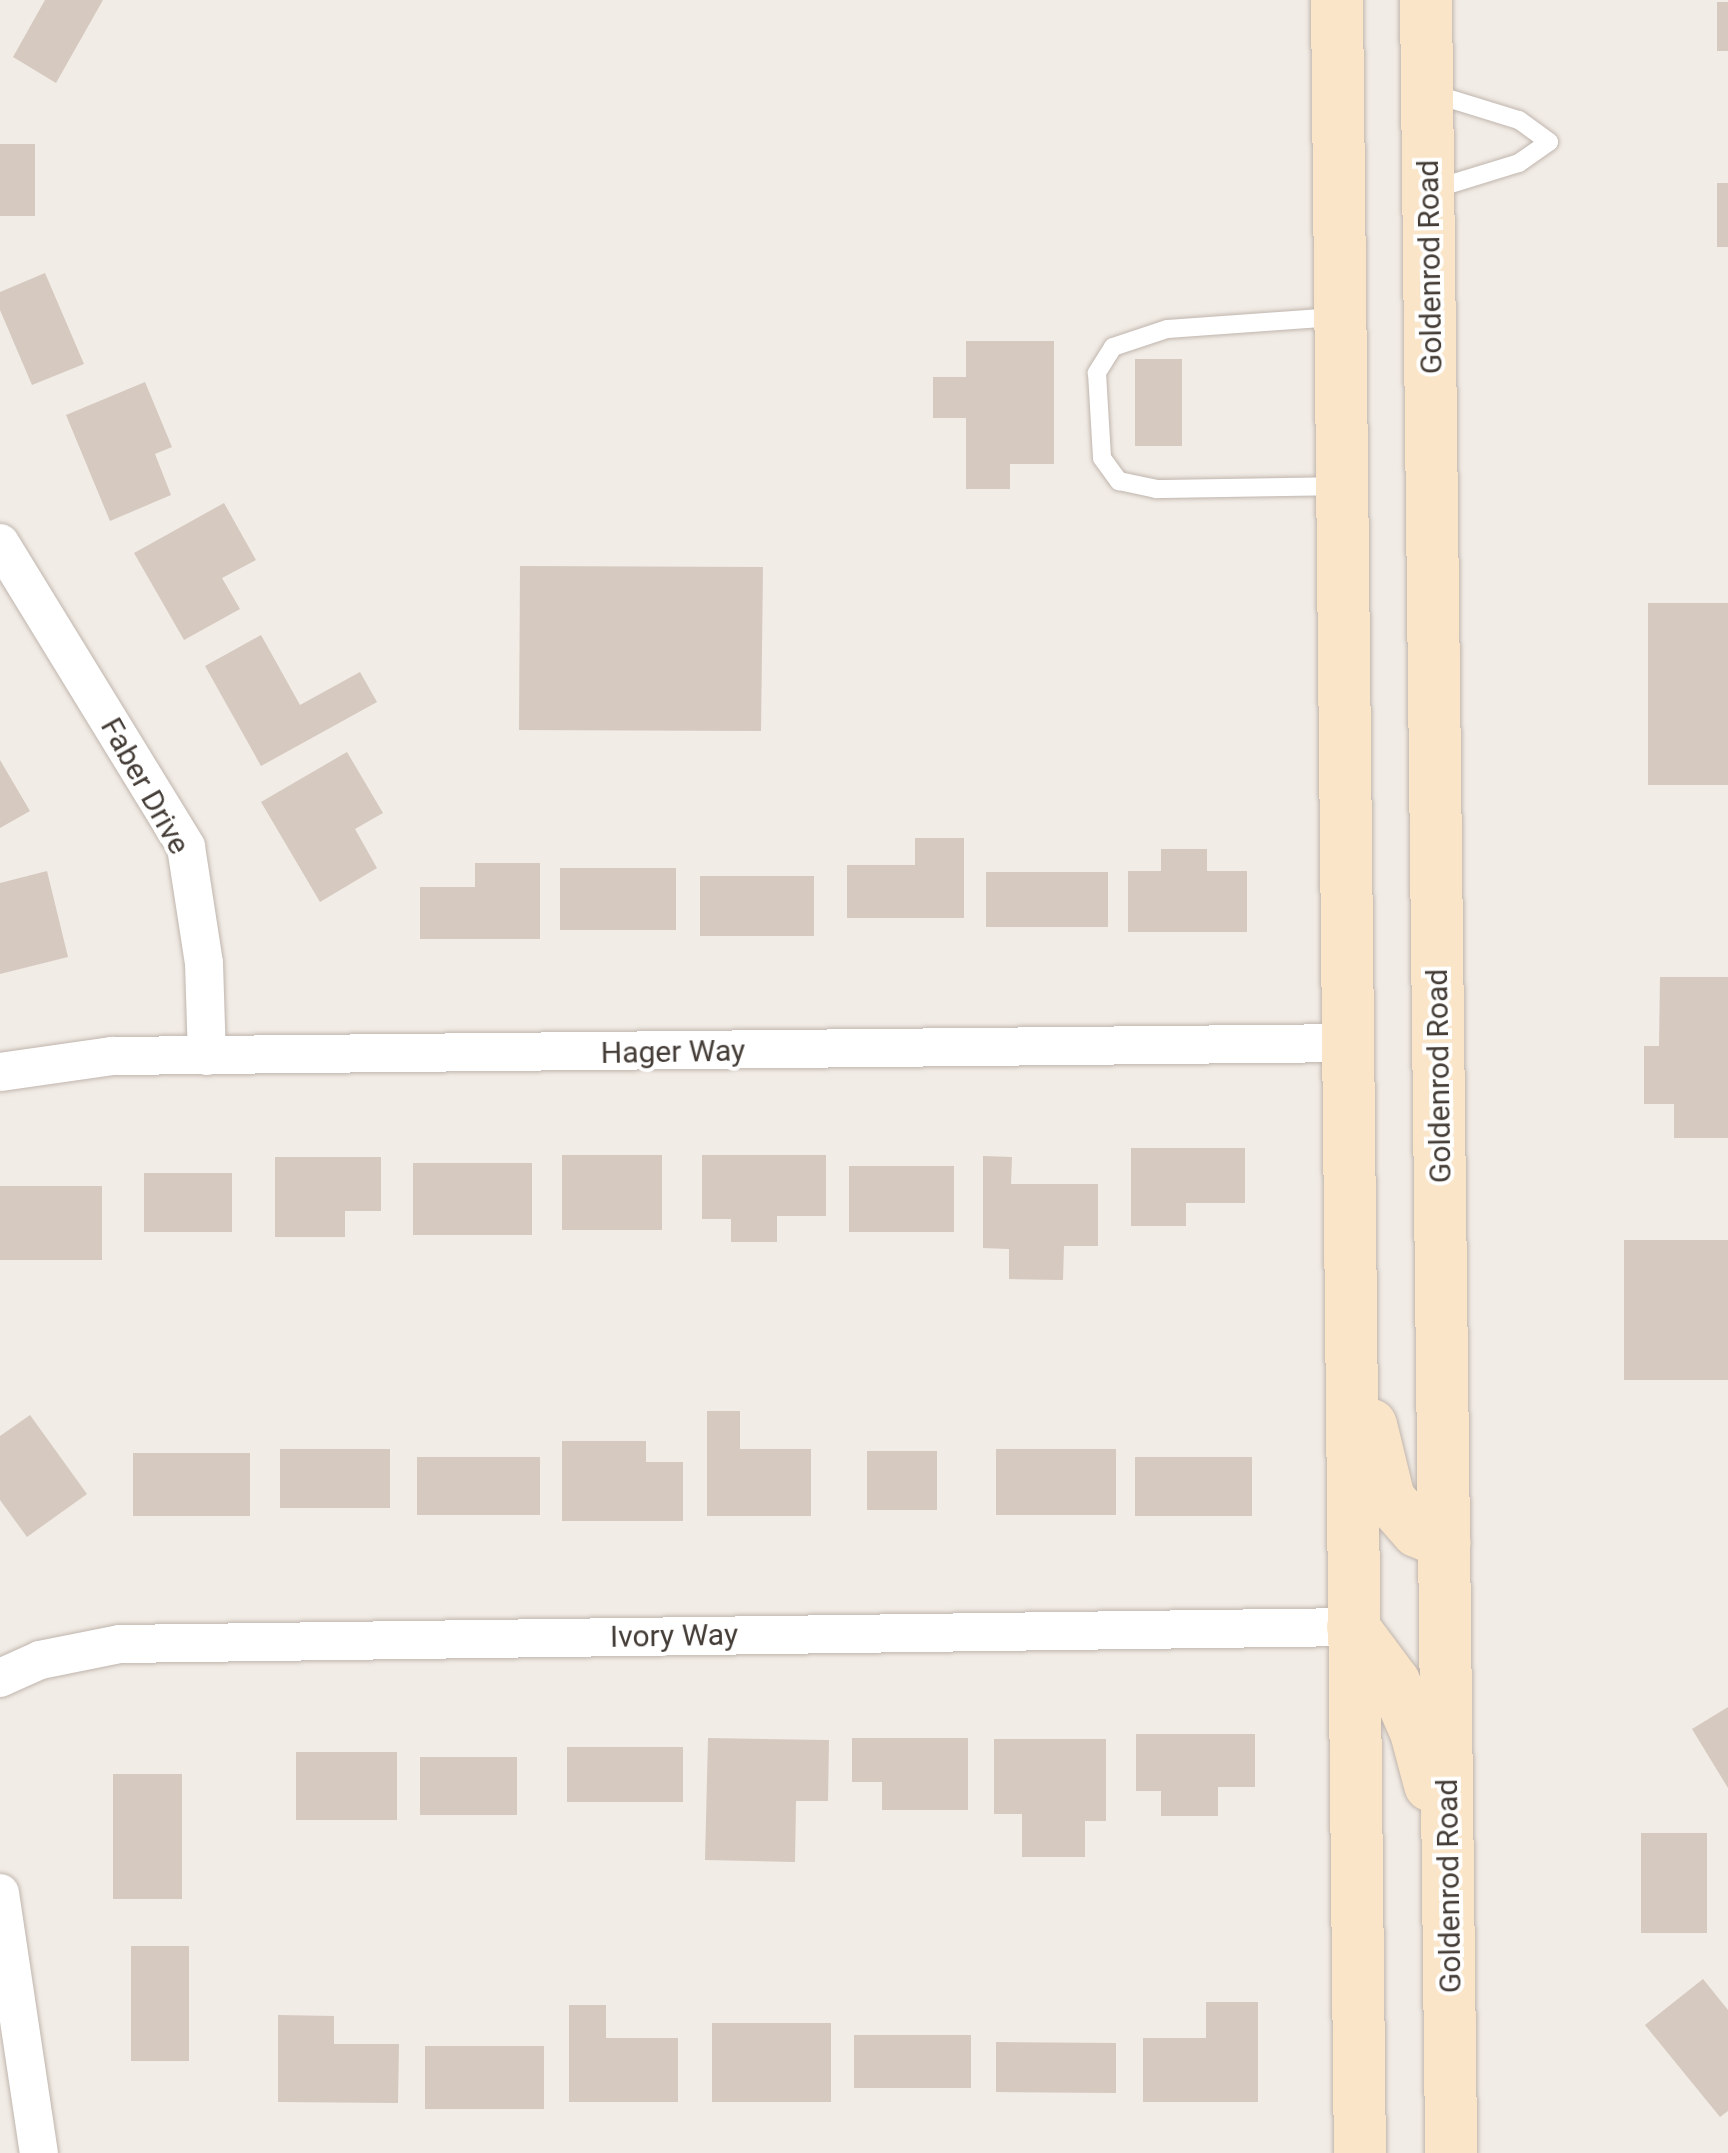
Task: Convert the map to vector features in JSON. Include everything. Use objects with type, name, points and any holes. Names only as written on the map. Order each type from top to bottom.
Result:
[{"type":"main road","points":[[1337,0],[1360,2153]]},
{"type":"main road","name":"Goldenrod Road","points":[[1426,0],[1451,2153]]},
{"type":"main road","points":[[1351,1351],[1390,1499],[1416,1532],[1445,1542]]},
{"type":"main road","points":[[1353,1627],[1394,1682],[1416,1732],[1448,1854]]},
{"type":"street","name":"Faber Drive","points":[[0,543],[186,847],[204,963],[207,1056]]},
{"type":"street","name":"Hager Way","points":[[0,1072],[112,1056],[1348,1043]]},
{"type":"street","name":"Ivory Way","points":[[0,1678],[40,1660],[120,1644],[1353,1627]]},
{"type":"street","points":[[0,1892],[39,2153]]},
{"type":"lane","points":[[1428,92],[1519,120],[1555,143],[1519,163],[1429,190]]},
{"type":"lane","points":[[1340,316],[1167,329],[1113,347],[1097,373],[1102,458],[1119,481],[1156,488],[1342,486]]},
{"type":"building","points":[[45,0],[103,0],[56,83],[13,57]]},
{"type":"building","points":[[1717,2],[1728,2],[1728,51],[1717,51]]},
{"type":"building","points":[[0,144],[35,144],[35,216],[0,216]]},
{"type":"building","points":[[1717,183],[1728,183],[1728,247],[1717,247]]},
{"type":"building","points":[[45,273],[84,364],[32,385],[0,310],[0,292]]},
{"type":"building","points":[[966,341],[1054,341],[1054,464],[1010,464],[1010,489],[966,489],[966,418],[933,418],[933,377],[966,377]]},
{"type":"building","points":[[1135,359],[1182,359],[1182,446],[1135,446]]},
{"type":"building","points":[[145,382],[172,447],[155,454],[171,495],[110,521],[66,415]]},
{"type":"building","points":[[224,503],[256,560],[222,578],[240,609],[184,640],[134,553]]},
{"type":"building","points":[[520,566],[763,567],[761,731],[519,730]]},
{"type":"building","points":[[1648,603],[1728,603],[1728,785],[1648,785]]},
{"type":"building","points":[[261,635],[300,705],[360,672],[377,702],[261,766],[205,666]]},
{"type":"building","points":[[347,752],[383,813],[355,829],[377,868],[320,902],[261,802]]},
{"type":"building","points":[[0,760],[30,811],[0,828]]},
{"type":"building","points":[[915,838],[964,838],[964,918],[847,918],[847,865],[915,865]]},
{"type":"building","points":[[1161,849],[1207,849],[1207,871],[1247,871],[1247,932],[1128,932],[1128,871],[1161,871]]},
{"type":"building","points":[[475,863],[540,863],[540,939],[420,939],[420,887],[475,887]]},
{"type":"building","points":[[560,868],[676,868],[676,930],[560,930]]},
{"type":"building","points":[[47,871],[68,957],[0,974],[0,883]]},
{"type":"building","points":[[986,872],[1108,872],[1108,927],[986,927]]},
{"type":"building","points":[[700,876],[814,876],[814,936],[700,936]]},
{"type":"building","points":[[1660,977],[1728,977],[1728,1138],[1674,1138],[1674,1104],[1644,1104],[1644,1046],[1659,1046]]},
{"type":"building","points":[[1131,1148],[1245,1148],[1245,1203],[1186,1203],[1186,1226],[1131,1226]]},
{"type":"building","points":[[562,1155],[662,1155],[662,1230],[562,1230]]},
{"type":"building","points":[[702,1155],[826,1155],[826,1216],[777,1216],[777,1242],[731,1242],[731,1219],[702,1219]]},
{"type":"building","points":[[983,1156],[1012,1157],[1011,1184],[1098,1184],[1098,1246],[1064,1246],[1063,1280],[1009,1279],[1009,1249],[983,1248]]},
{"type":"building","points":[[275,1157],[381,1157],[381,1211],[345,1211],[345,1237],[275,1237]]},
{"type":"building","points":[[413,1163],[532,1163],[532,1235],[413,1235]]},
{"type":"building","points":[[849,1166],[954,1166],[954,1232],[849,1232]]},
{"type":"building","points":[[144,1173],[232,1173],[232,1232],[144,1232]]},
{"type":"building","points":[[0,1186],[102,1186],[102,1260],[0,1260]]},
{"type":"building","points":[[1624,1240],[1728,1240],[1728,1380],[1624,1380]]},
{"type":"building","points":[[707,1411],[740,1411],[740,1449],[811,1449],[811,1516],[707,1516]]},
{"type":"building","points":[[30,1415],[87,1494],[27,1537],[0,1500],[0,1436]]},
{"type":"building","points":[[562,1441],[646,1441],[646,1462],[683,1462],[683,1521],[562,1521]]},
{"type":"building","points":[[280,1449],[390,1449],[390,1508],[280,1508]]},
{"type":"building","points":[[996,1449],[1116,1449],[1116,1515],[996,1515]]},
{"type":"building","points":[[867,1451],[937,1451],[937,1510],[867,1510]]},
{"type":"building","points":[[133,1453],[250,1453],[250,1516],[133,1516]]},
{"type":"building","points":[[417,1457],[540,1457],[540,1515],[417,1515]]},
{"type":"building","points":[[1135,1457],[1252,1457],[1252,1516],[1135,1516]]},
{"type":"building","points":[[1728,1707],[1728,1788],[1692,1729]]},
{"type":"building","points":[[1136,1734],[1255,1734],[1255,1787],[1218,1787],[1218,1816],[1161,1816],[1161,1791],[1136,1791]]},
{"type":"building","points":[[708,1738],[829,1740],[828,1801],[796,1801],[795,1862],[705,1860]]},
{"type":"building","points":[[852,1738],[968,1738],[968,1810],[882,1810],[882,1782],[852,1782]]},
{"type":"building","points":[[994,1739],[1106,1739],[1106,1821],[1085,1821],[1085,1857],[1022,1857],[1022,1814],[994,1814]]},
{"type":"building","points":[[567,1747],[683,1747],[683,1802],[567,1802]]},
{"type":"building","points":[[296,1752],[397,1752],[397,1820],[296,1820]]},
{"type":"building","points":[[420,1757],[517,1757],[517,1815],[420,1815]]},
{"type":"building","points":[[113,1774],[182,1774],[182,1899],[113,1899]]},
{"type":"building","points":[[1641,1833],[1707,1833],[1707,1933],[1641,1933]]},
{"type":"building","points":[[131,1946],[189,1946],[189,2061],[131,2061]]},
{"type":"building","points":[[1703,1979],[1728,2010],[1728,2111],[1720,2117],[1645,2025]]},
{"type":"building","points":[[1206,2002],[1258,2002],[1258,2102],[1143,2102],[1143,2038],[1206,2038]]},
{"type":"building","points":[[569,2005],[606,2005],[606,2038],[678,2038],[678,2102],[569,2102]]},
{"type":"building","points":[[278,2015],[334,2016],[334,2044],[399,2044],[398,2103],[278,2102]]},
{"type":"building","points":[[712,2023],[831,2023],[831,2102],[712,2102]]},
{"type":"building","points":[[854,2035],[971,2035],[971,2088],[854,2088]]},
{"type":"building","points":[[996,2042],[1116,2043],[1116,2093],[996,2092]]},
{"type":"building","points":[[425,2046],[544,2046],[544,2109],[425,2109]]}]
